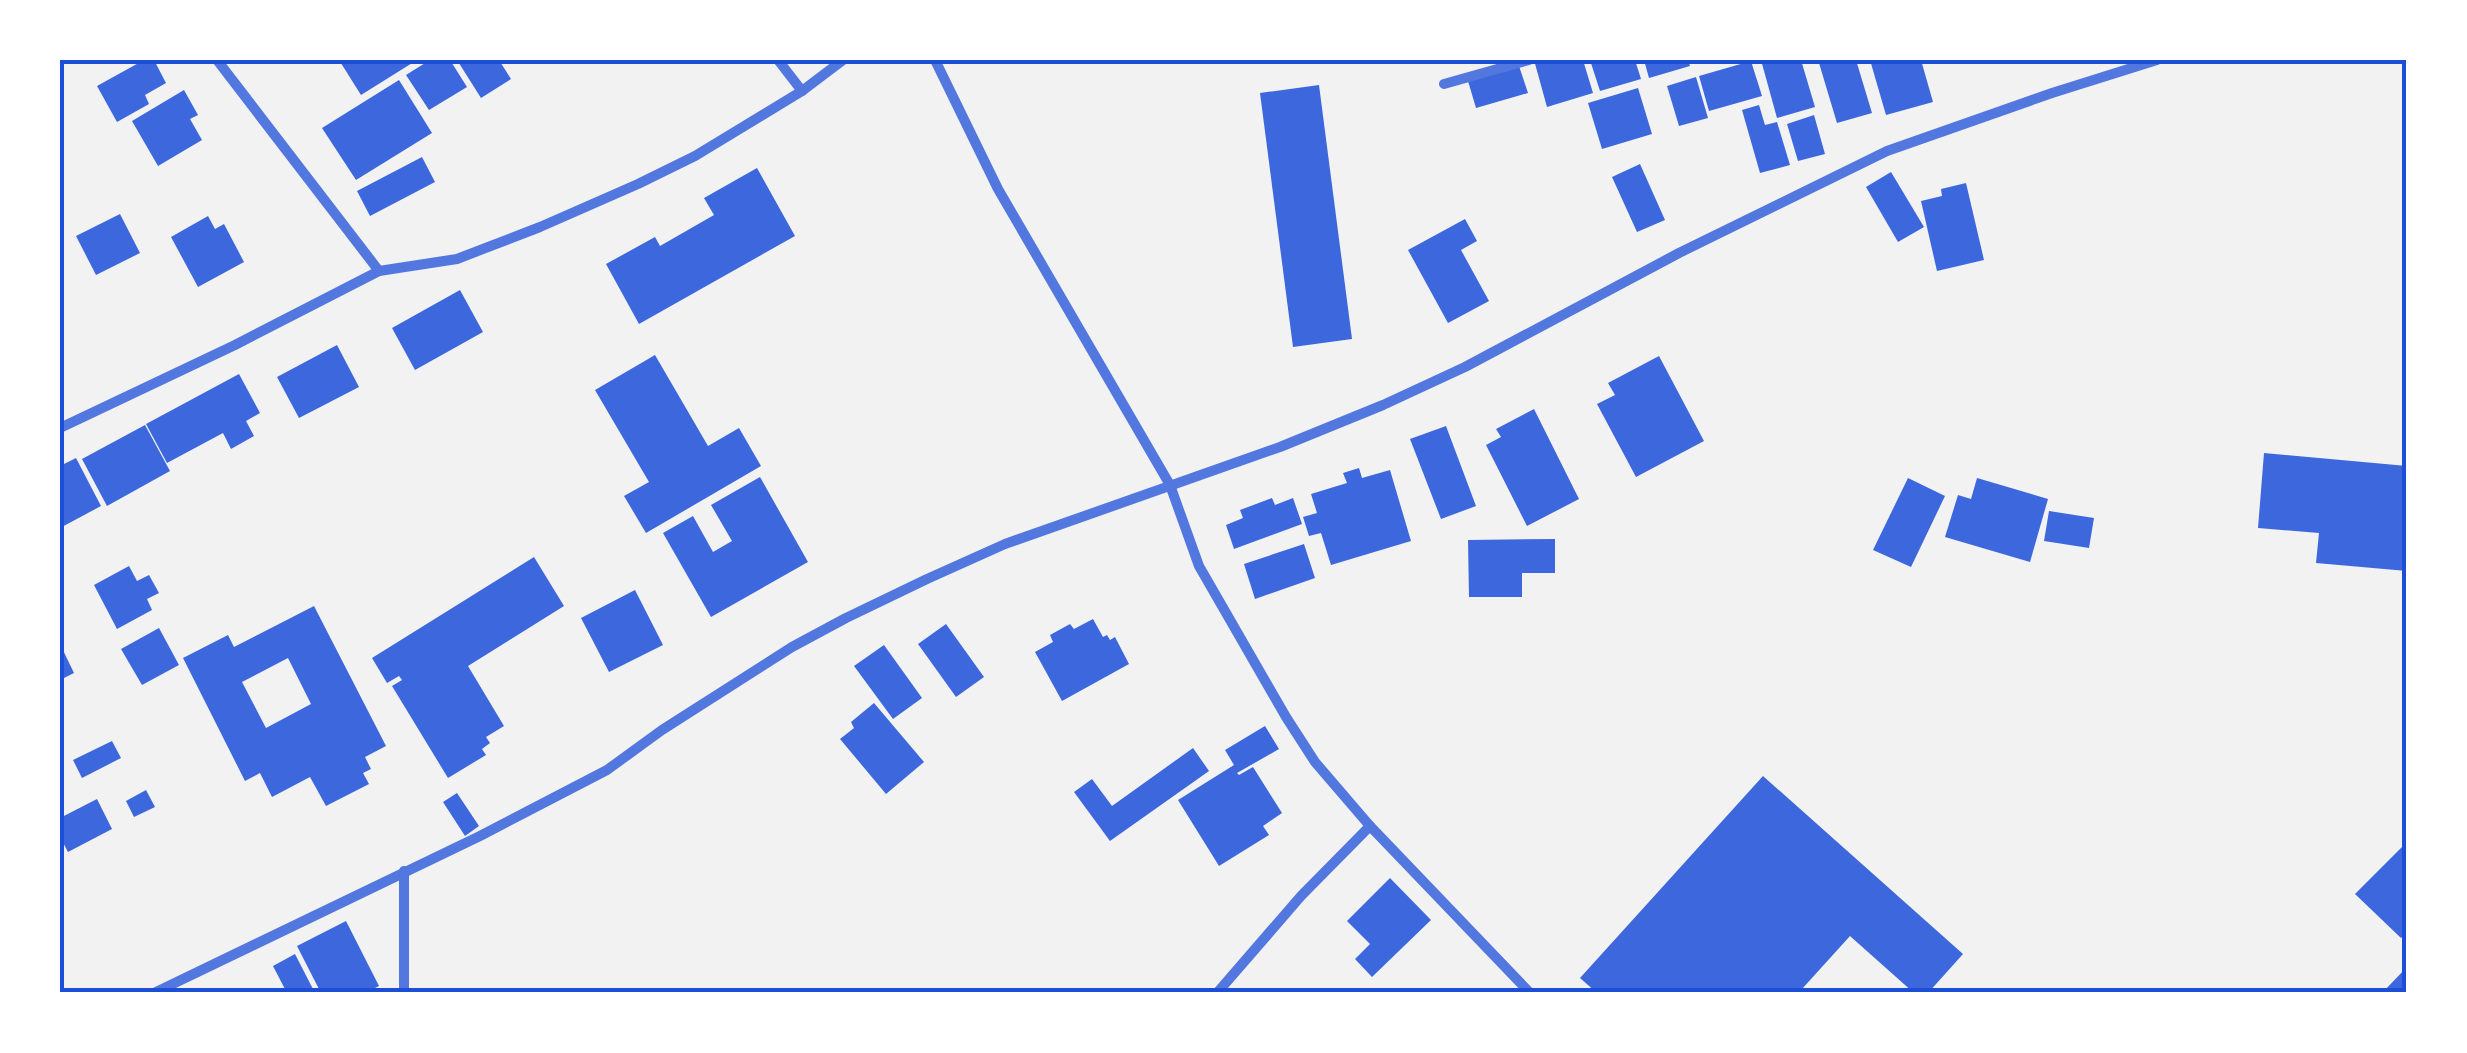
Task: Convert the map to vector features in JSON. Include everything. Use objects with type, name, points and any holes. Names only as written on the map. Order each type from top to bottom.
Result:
[{"type":"street","points":[[217,60],[380,271]]},
{"type":"street","points":[[778,60],[802,92]]},
{"type":"street","points":[[60,428],[236,345],[380,271],[457,259],[694,156],[802,92],[843,60]]},
{"type":"street","points":[[935,60],[998,189],[1170,485],[1199,566],[1286,717],[1315,762],[1370,826],[1530,993]]},
{"type":"street","points":[[1444,84],[1529,60]]},
{"type":"street","points":[[154,993],[480,836],[606,770],[737,681],[846,618],[1005,544],[1280,447],[1382,405],[1448,375],[1679,252],[1888,151],[2157,60]]},
{"type":"street","points":[[1216,993],[1300,896],[1370,826]]},
{"type":"street","points":[[404,871],[404,993]]},
{"type":"building","points":[[144,60],[154,60],[166,83],[145,95],[149,104],[117,122],[97,86]]},
{"type":"building","points":[[339,60],[417,60],[361,95]]},
{"type":"building","points":[[430,60],[450,60],[467,87],[429,110],[406,75]]},
{"type":"building","points":[[457,60],[499,60],[511,79],[481,98]]},
{"type":"building","points":[[1534,60],[1583,60],[1593,93],[1547,107]]},
{"type":"building","points":[[1590,60],[1635,60],[1641,79],[1600,91]]},
{"type":"building","points":[[1644,60],[1688,60],[1690,66],[1649,78]]},
{"type":"building","points":[[1761,60],[1801,60],[1815,107],[1777,118]]},
{"type":"building","points":[[1856,60],[1872,113],[1837,123],[1819,63]]},
{"type":"building","points":[[1870,60],[1921,60],[1933,102],[1886,115]]},
{"type":"building","points":[[1751,61],[1762,96],[1709,111],[1699,76]]},
{"type":"building","points":[[1519,66],[1528,93],[1476,108],[1468,81]]},
{"type":"building","points":[[1696,77],[1708,118],[1679,126],[1667,86]]},
{"type":"building","points":[[399,80],[432,133],[356,180],[322,128]]},
{"type":"building","points":[[1319,85],[1352,339],[1293,347],[1260,93]]},
{"type":"building","points":[[1638,88],[1652,134],[1602,149],[1588,103]]},
{"type":"building","points":[[184,90],[198,115],[190,119],[202,140],[158,166],[132,121]]},
{"type":"building","points":[[1759,105],[1765,125],[1777,122],[1790,165],[1760,173],[1742,110]]},
{"type":"building","points":[[1814,115],[1825,154],[1798,161],[1787,124]]},
{"type":"building","points":[[422,157],[435,182],[370,216],[357,191]]},
{"type":"building","points":[[1640,164],[1665,220],[1637,232],[1612,177]]},
{"type":"building","points":[[757,168],[795,236],[639,324],[606,264],[655,237],[660,246],[714,215],[704,198]]},
{"type":"building","points":[[1891,172],[1924,227],[1898,242],[1866,187]]},
{"type":"building","points":[[1966,183],[1984,260],[1937,271],[1921,201],[1942,196],[1941,189]]},
{"type":"building","points":[[120,214],[140,253],[96,275],[76,236]]},
{"type":"building","points":[[208,216],[215,229],[224,224],[244,262],[198,287],[171,237]]},
{"type":"building","points":[[1465,219],[1477,241],[1461,250],[1489,301],[1448,323],[1408,250]]},
{"type":"building","points":[[460,290],[483,332],[415,370],[392,328]]},
{"type":"building","points":[[337,345],[359,387],[299,418],[277,377]]},
{"type":"building","points":[[655,355],[708,446],[739,428],[761,466],[646,533],[624,496],[649,482],[595,390]]},
{"type":"building","points":[[1659,356],[1704,441],[1636,477],[1597,404],[1615,395],[1608,383]]},
{"type":"building","points":[[239,374],[260,413],[246,421],[254,436],[231,449],[223,433],[167,463],[146,424]]},
{"type":"building","points":[[1534,409],[1579,499],[1527,526],[1486,445],[1501,437],[1496,429]]},
{"type":"building","points":[[145,425],[170,471],[107,506],[82,459]]},
{"type":"building","points":[[1446,426],[1476,506],[1441,519],[1410,439]]},
{"type":"building","points":[[2264,453],[2407,466],[2407,571],[2316,563],[2319,533],[2258,528]]},
{"type":"building","points":[[76,458],[101,506],[60,528],[60,466]]},
{"type":"building","points":[[1359,468],[1362,478],[1390,470],[1411,541],[1331,565],[1321,533],[1309,536],[1303,517],[1317,513],[1311,494],[1347,483],[1343,473]]},
{"type":"building","points":[[760,477],[808,562],[711,617],[663,533],[693,516],[713,552],[732,541],[711,505]]},
{"type":"building","points":[[1908,478],[1945,496],[1911,567],[1873,550]]},
{"type":"building","points":[[1977,478],[2048,499],[2030,562],[1945,537],[1958,495],[1971,499]]},
{"type":"building","points":[[1272,498],[1275,505],[1293,498],[1302,524],[1234,549],[1226,525],[1243,518],[1240,510]]},
{"type":"building","points":[[2049,511],[2094,518],[2089,548],[2044,541]]},
{"type":"building","points":[[1555,539],[1555,573],[1522,573],[1522,597],[1469,597],[1468,540]]},
{"type":"building","points":[[1304,544],[1315,578],[1255,599],[1244,564]]},
{"type":"building","points":[[534,557],[564,606],[468,666],[504,726],[486,737],[490,743],[482,749],[486,755],[448,778],[392,686],[402,680],[399,676],[387,683],[372,658]]},
{"type":"building","points":[[129,566],[137,581],[149,575],[159,593],[147,599],[152,610],[117,629],[94,585]]},
{"type":"building","points":[[635,590],[663,645],[609,672],[581,618]]},
{"type":"building","points":[[314,606],[386,746],[365,757],[371,769],[363,773],[369,784],[326,806],[310,777],[272,797],[260,773],[245,781],[183,658],[228,635],[234,647]],"holes":[[[288,658],[311,704],[266,728],[242,682]]]},
{"type":"building","points":[[1093,619],[1103,637],[1115,637],[1129,664],[1062,701],[1035,652],[1053,642],[1050,635],[1070,624],[1074,629]]},
{"type":"building","points":[[946,624],[984,677],[956,697],[918,644]]},
{"type":"building","points":[[159,628],[179,665],[142,685],[121,649]]},
{"type":"building","points":[[60,644],[74,673],[60,680]]},
{"type":"building","points":[[884,645],[922,698],[893,719],[854,666]]},
{"type":"building","points":[[874,703],[924,762],[886,794],[840,739],[854,728],[851,722]]},
{"type":"building","points":[[1265,726],[1279,749],[1237,773],[1253,767],[1282,813],[1263,826],[1269,835],[1219,866],[1178,800],[1234,765],[1225,750]]},
{"type":"building","points":[[112,741],[121,758],[82,778],[73,760]]},
{"type":"building","points":[[1193,748],[1209,771],[1110,841],[1074,792],[1092,779],[1112,806]]},
{"type":"building","points":[[1763,776],[1963,954],[1928,993],[1914,993],[1850,936],[1802,989],[1807,993],[1597,993],[1580,978]]},
{"type":"building","points":[[146,790],[155,807],[134,817],[126,801]]},
{"type":"building","points":[[457,793],[479,826],[465,836],[443,802]]},
{"type":"building","points":[[97,799],[112,829],[68,852],[60,837],[60,818]]},
{"type":"building","points":[[2407,842],[2407,932],[2401,938],[2355,894]]},
{"type":"building","points":[[1390,878],[1431,920],[1372,977],[1355,959],[1370,944],[1347,921]]},
{"type":"building","points":[[346,921],[379,986],[365,993],[321,993],[297,946]]},
{"type":"building","points":[[295,954],[315,993],[287,993],[273,966]]},
{"type":"building","points":[[2407,967],[2407,993],[2382,993]]}]
